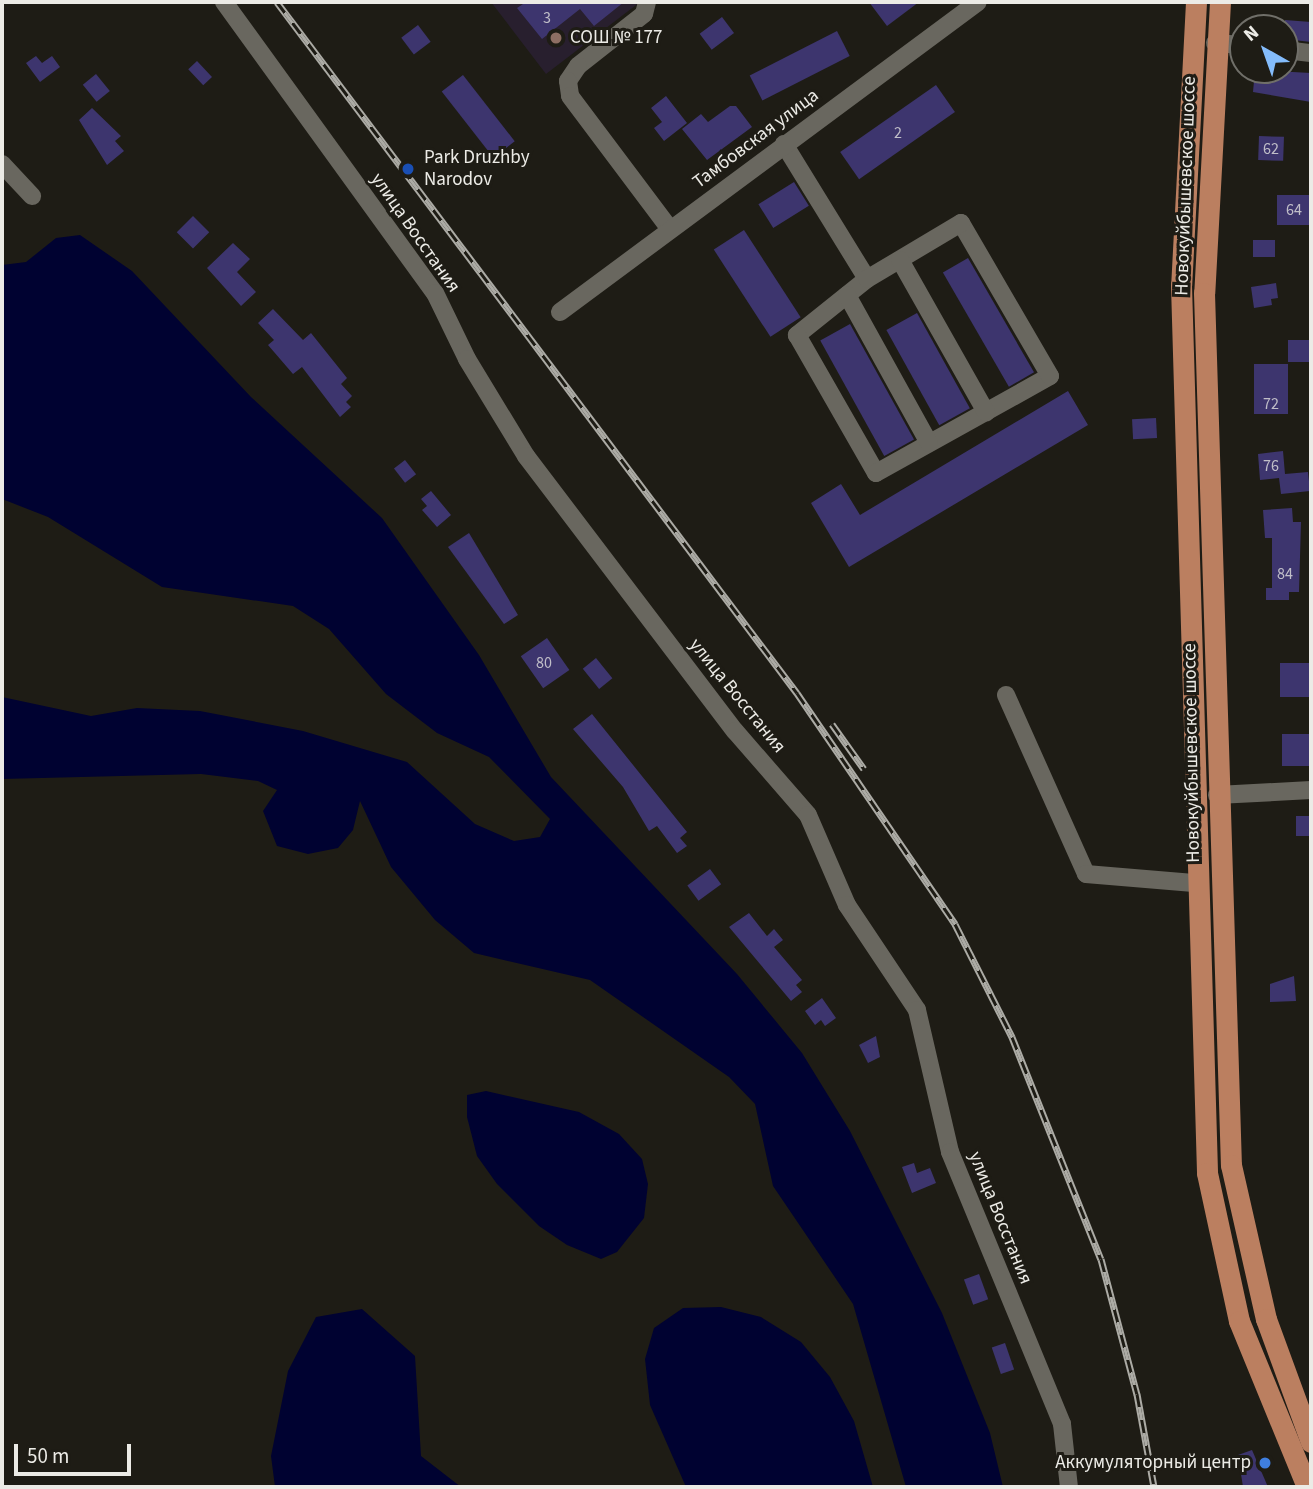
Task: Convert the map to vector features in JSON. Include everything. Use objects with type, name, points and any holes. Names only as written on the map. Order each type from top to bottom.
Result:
[{"type":"main road","name":"Новокуйбышевское шоссе","points":[[1196,2],[1181,285],[1194,883],[1206,1173],[1240,1321],[1307,1487]]},
{"type":"main road","name":"Новокуйбышевское шоссе","points":[[1220,2],[1215,43],[1204,293],[1217,795],[1231,1165],[1266,1320],[1311,1441]]},
{"type":"street","name":"улица Восстания","points":[[224,2],[435,293],[467,359],[526,456],[735,731],[808,815],[847,905],[917,1010],[950,1152],[1062,1424],[1069,1487]]},
{"type":"street","points":[[647,2],[644,14],[578,66],[568,81],[569,96],[670,229]]},
{"type":"street","name":"Тамбовская улица","points":[[560,312],[978,2]]},
{"type":"street","points":[[1215,43],[1229,44]]},
{"type":"street","points":[[784,145],[867,279]]},
{"type":"street","points":[[2,164],[32,196]]},
{"type":"street","points":[[961,223],[1050,376],[876,473],[797,335],[867,279],[900,260],[961,223]]},
{"type":"street","points":[[900,260],[986,412]]},
{"type":"street","points":[[847,295],[929,443]]},
{"type":"street","points":[[1006,695],[1086,874],[1194,883]]},
{"type":"street","points":[[1217,795],[1311,790]]},
{"type":"shaded area","name":"СОШ № 177","points":[[491,2],[640,2],[546,74]]},
{"type":"shaded area","points":[[80,235],[132,271],[251,397],[382,518],[479,655],[551,777],[737,974],[802,1053],[850,1131],[942,1313],[990,1433],[1003,1487],[906,1487],[853,1304],[773,1186],[755,1104],[729,1077],[590,980],[474,953],[435,920],[391,867],[360,801],[353,830],[338,848],[308,854],[277,846],[263,811],[277,790],[258,781],[201,774],[2,779],[2,697],[91,716],[137,708],[200,711],[303,731],[407,762],[475,824],[514,841],[540,837],[550,819],[489,757],[437,733],[386,694],[329,629],[293,606],[162,587],[48,517],[2,499],[2,265],[26,262],[56,238]]},
{"type":"shaded area","points":[[486,1091],[579,1112],[619,1134],[642,1159],[648,1184],[644,1218],[617,1252],[601,1259],[567,1245],[539,1226],[497,1184],[477,1156],[467,1117],[467,1095]]},
{"type":"shaded area","points":[[721,1307],[761,1317],[801,1342],[830,1377],[854,1421],[873,1487],[686,1487],[650,1405],[645,1359],[654,1328],[683,1308]]},
{"type":"shaded area","points":[[362,1309],[415,1356],[421,1456],[461,1487],[275,1487],[271,1456],[288,1371],[316,1317]]},
{"type":"building","points":[[526,2],[624,2],[594,26],[580,9],[542,39],[517,8]]},
{"type":"building","points":[[869,2],[919,2],[887,26]]},
{"type":"building","points":[[722,17],[734,33],[712,50],[700,34]]},
{"type":"building","points":[[1299,21],[1311,22],[1311,42],[1299,41]]},
{"type":"building","points":[[418,25],[431,42],[414,54],[401,38]]},
{"type":"building","points":[[837,31],[850,56],[762,100],[750,75]]},
{"type":"building","points":[[36,56],[42,63],[52,56],[60,67],[40,82],[26,63]]},
{"type":"building","points":[[197,61],[212,77],[203,85],[188,69]]},
{"type":"building","points":[[1299,72],[1311,73],[1311,102],[1253,92],[1254,84],[1299,84]]},
{"type":"building","points":[[96,74],[110,91],[97,102],[83,85]]},
{"type":"building","points":[[463,75],[515,141],[493,158],[442,92]]},
{"type":"building","points":[[936,85],[955,112],[859,179],[840,152]]},
{"type":"building","points":[[666,96],[687,123],[664,141],[654,128],[662,122],[651,108]]},
{"type":"building","points":[[730,106],[736,106],[752,127],[707,160],[682,129],[701,114],[708,122]]},
{"type":"building","points":[[92,108],[121,136],[115,141],[124,151],[107,165],[79,120]]},
{"type":"building","points":[[1259,136],[1284,137],[1283,161],[1258,160]]},
{"type":"building","points":[[794,182],[809,206],[773,228],[758,204]]},
{"type":"building","points":[[1277,195],[1311,195],[1311,225],[1277,225]]},
{"type":"building","points":[[193,216],[209,232],[193,249],[177,232]]},
{"type":"building","points":[[744,230],[801,317],[770,337],[714,250]]},
{"type":"building","points":[[1253,240],[1275,240],[1275,257],[1253,257]]},
{"type":"building","points":[[233,243],[250,259],[237,272],[256,292],[241,306],[207,268]]},
{"type":"building","points":[[968,258],[1034,372],[1009,387],[943,272]]},
{"type":"building","points":[[1276,283],[1278,298],[1271,299],[1272,305],[1254,308],[1251,287]]},
{"type":"building","points":[[273,309],[303,340],[311,333],[347,378],[341,384],[352,396],[346,402],[351,407],[340,417],[302,367],[293,374],[268,345],[274,340],[258,323]]},
{"type":"building","points":[[917,313],[970,408],[939,425],[886,330]]},
{"type":"building","points":[[850,324],[914,439],[884,456],[820,340]]},
{"type":"building","points":[[1288,340],[1311,340],[1311,362],[1288,362]]},
{"type":"building","points":[[1254,364],[1288,364],[1288,414],[1254,414]]},
{"type":"building","points":[[1068,391],[1088,425],[849,567],[811,503],[841,484],[860,515]]},
{"type":"building","points":[[1156,418],[1157,438],[1133,439],[1132,419]]},
{"type":"building","points":[[1283,451],[1285,474],[1308,472],[1310,491],[1281,494],[1279,478],[1260,480],[1258,454]]},
{"type":"building","points":[[405,460],[416,474],[405,483],[394,469]]},
{"type":"building","points":[[431,491],[451,515],[437,527],[422,510],[427,506],[421,499]]},
{"type":"building","points":[[1292,508],[1293,522],[1301,522],[1299,592],[1289,592],[1289,600],[1266,600],[1266,588],[1272,588],[1272,538],[1265,538],[1263,510]]},
{"type":"building","points":[[469,533],[518,615],[504,624],[448,547]]},
{"type":"building","points":[[547,638],[569,670],[543,688],[521,656]]},
{"type":"building","points":[[596,658],[612,678],[599,689],[583,669]]},
{"type":"building","points":[[1280,663],[1311,663],[1311,697],[1280,697]]},
{"type":"building","points":[[592,714],[687,832],[680,838],[687,846],[677,853],[657,826],[649,831],[623,787],[573,729]]},
{"type":"building","points":[[1282,734],[1311,734],[1311,766],[1282,766]]},
{"type":"building","points":[[1296,816],[1311,816],[1311,836],[1296,836]]},
{"type":"building","points":[[710,869],[721,884],[699,901],[687,885]]},
{"type":"building","points":[[749,913],[767,936],[774,929],[783,940],[774,947],[802,980],[796,985],[802,992],[791,1001],[729,927]]},
{"type":"building","points":[[1294,976],[1296,1001],[1270,1002],[1270,984]]},
{"type":"building","points":[[822,998],[836,1018],[825,1026],[821,1020],[815,1025],[805,1011]]},
{"type":"building","points":[[876,1036],[880,1057],[868,1063],[859,1045]]},
{"type":"building","points":[[914,1163],[917,1173],[930,1168],[936,1183],[912,1193],[902,1167]]},
{"type":"building","points":[[979,1274],[988,1299],[973,1305],[964,1279]]},
{"type":"building","points":[[1005,1343],[1014,1369],[1001,1374],[992,1348]]},
{"type":"building","points":[[1252,1450],[1268,1487],[1243,1487],[1238,1455]]},
{"type":"railway","points":[[277,2],[797,693],[955,924],[1012,1037],[1101,1259],[1137,1394],[1154,1487]]},
{"type":"railway","points":[[832,724],[864,769]]},
{"type":"place","name":"СОШ № 177","points":[[556,38]]},
{"type":"place","name":"Park Druzhby Narodov","points":[[408,169]]},
{"type":"place","name":"Аккумуляторный центр","points":[[1265,1463]]}]
